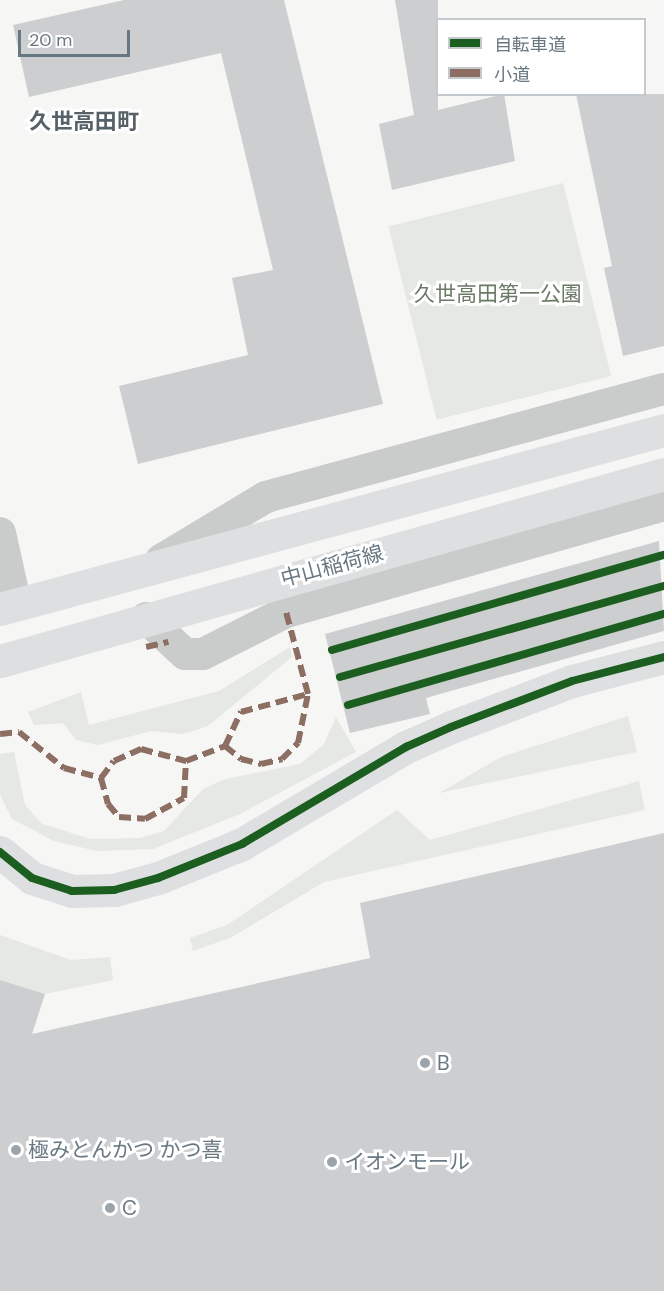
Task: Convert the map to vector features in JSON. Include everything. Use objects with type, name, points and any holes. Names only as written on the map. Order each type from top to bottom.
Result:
[{"type":"main road","points":[[8,607],[152,566],[664,430]]},
{"type":"main road","name":"中山稲荷線","points":[[0,661],[146,618],[664,474]]},
{"type":"main road","points":[[0,852],[32,878],[72,891],[114,890],[158,878],[242,844],[406,747],[451,726],[572,681],[664,657]]},
{"type":"street","points":[[152,566],[267,497],[664,389]]},
{"type":"street","points":[[146,618],[185,654],[203,654],[286,612],[664,505]]},
{"type":"street","points":[[0,533],[8,607]]},
{"type":"green space","name":"久世高田第一公園","points":[[563,183],[611,376],[436,420],[388,227]]},
{"type":"green space","points":[[290,647],[292,657],[208,726],[183,734],[151,731],[98,745],[76,740],[63,723],[34,725],[28,712],[81,692],[89,725],[219,691]]},
{"type":"green space","points":[[628,716],[637,752],[439,793],[501,757]]},
{"type":"green space","points":[[336,717],[356,752],[240,814],[153,849],[97,851],[54,841],[12,819],[0,795],[0,754],[14,752],[25,805],[42,824],[91,839],[140,838],[164,831],[203,789],[225,779],[300,764],[324,744]]},
{"type":"green space","points":[[639,781],[645,810],[324,882],[230,938],[193,951],[190,938],[227,925],[397,810],[430,840]]},
{"type":"green space","points":[[0,935],[71,960],[110,957],[113,980],[45,994],[0,980]]},
{"type":"building","points":[[124,0],[284,0],[383,404],[138,464],[119,386],[248,355],[232,278],[273,270],[221,53],[29,97],[13,25]]},
{"type":"building","points":[[395,0],[438,0],[436,96],[438,96],[438,110],[504,96],[515,161],[392,190],[379,124],[414,115]]},
{"type":"building","points":[[664,94],[664,346],[623,356],[604,268],[612,266],[576,96]]},
{"type":"building","points":[[659,541],[664,631],[426,698],[430,714],[350,733],[325,634]]},
{"type":"building","name":"B","points":[[664,833],[664,1291],[0,1291],[0,980],[45,994],[32,1034],[370,958],[360,903]]},
{"type":"marked path","points":[[225,746],[241,759],[261,764],[282,759],[298,743],[308,694],[286,612]]},
{"type":"marked path","points":[[146,647],[168,642]]},
{"type":"marked path","points":[[0,734],[19,732],[64,768],[101,778],[114,761],[141,749],[186,761],[225,746],[241,712],[308,694]]},
{"type":"marked path","points":[[101,778],[108,804],[119,817],[145,819],[184,798],[186,761]]},
{"type":"cycle path","points":[[332,650],[664,555]]},
{"type":"cycle path","points":[[340,677],[664,586]]},
{"type":"cycle path","points":[[348,705],[664,614]]},
{"type":"cycle path","points":[[0,852],[32,878],[72,891],[114,890],[158,878],[242,844],[406,747],[451,727],[572,681],[664,657]]},
{"type":"place","name":"B","points":[[425,1063]]},
{"type":"place","name":"極みとんかつ かつ喜","points":[[16,1150]]},
{"type":"place","name":"イオンモール","points":[[332,1162]]},
{"type":"place","name":"C","points":[[110,1208]]},
{"type":"district","name":"久世高田町","points":[[84,122]]}]
